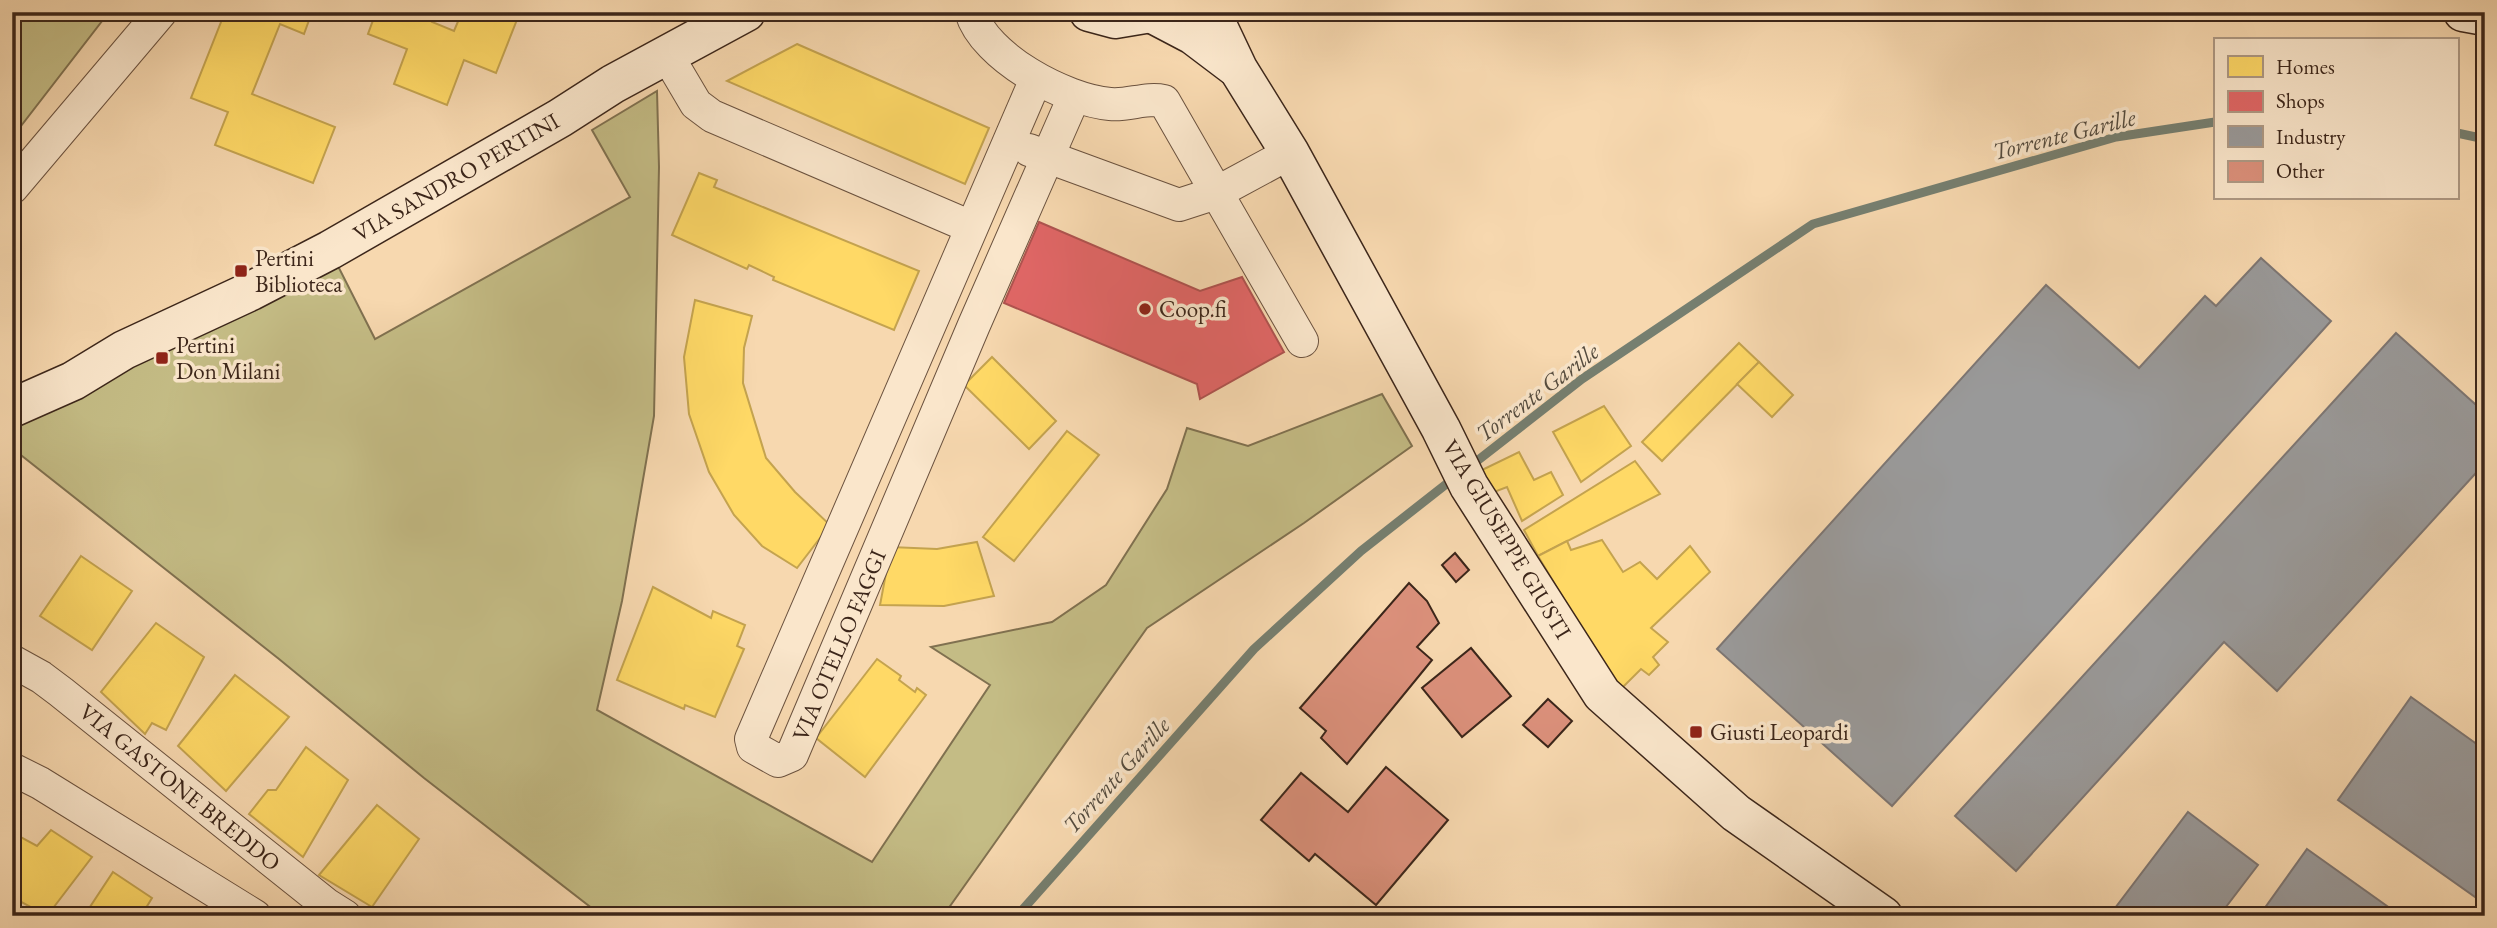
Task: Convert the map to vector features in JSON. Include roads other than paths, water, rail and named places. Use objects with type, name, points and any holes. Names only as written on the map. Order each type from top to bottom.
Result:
[{"type":"street","points":[[12,188],[162,12]]},
{"type":"street","name":"VIA SANDRO PERTINI","points":[[12,408],[73,381],[124,350],[330,250],[746,12]]},
{"type":"street","points":[[971,12],[973,19],[995,47],[1035,79],[1074,97],[1114,104],[1156,99],[1164,101],[1302,341]]},
{"type":"street","name":"VIA GIUSEPPE GIUSTI","points":[[1089,12],[1115,19],[1155,13],[1193,35],[1238,69]]},
{"type":"street","name":"VIA GIUSEPPE GIUSTI","points":[[1211,12],[1238,69],[1290,153],[1441,429],[1469,486],[1602,694],[1736,813],[1883,916]]},
{"type":"street","points":[[2463,12],[2485,16]]},
{"type":"street","points":[[667,55],[696,104],[712,116],[971,226]]},
{"type":"street","name":"VIA OTELLO FAGGI","points":[[1035,79],[751,739],[753,747],[778,761],[792,755],[974,325],[1074,97]]},
{"type":"street","points":[[1009,141],[1048,158],[1180,205],[1216,193],[1290,153]]},
{"type":"street","points":[[937,310],[974,325]]},
{"type":"street","name":"VIA SANDRO PERTINI","points":[[12,389],[65,365],[124,350]]},
{"type":"street","name":"VIA GASTONE BREDDO","points":[[12,661],[61,692],[345,916]]},
{"type":"street","points":[[12,769],[40,783],[255,916]]},
{"type":"waterway","name":"Torrente Garille","points":[[1468,468],[1582,379],[1813,224],[2116,137],[2214,122]]},
{"type":"waterway","name":"Torrente Garille","points":[[2458,133],[2485,139]]},
{"type":"waterway","name":"Torrente Garille","points":[[1017,916],[1254,649],[1361,551],[1454,478]]},
{"type":"place","name":"Pertini Biblioteca","points":[[241,271]]},
{"type":"place","name":"Coop.fi","points":[[1145,309]]},
{"type":"place","name":"Pertini Don Milani","points":[[162,358]]},
{"type":"place","name":"Giusti Leopardi","points":[[1696,732]]}]
